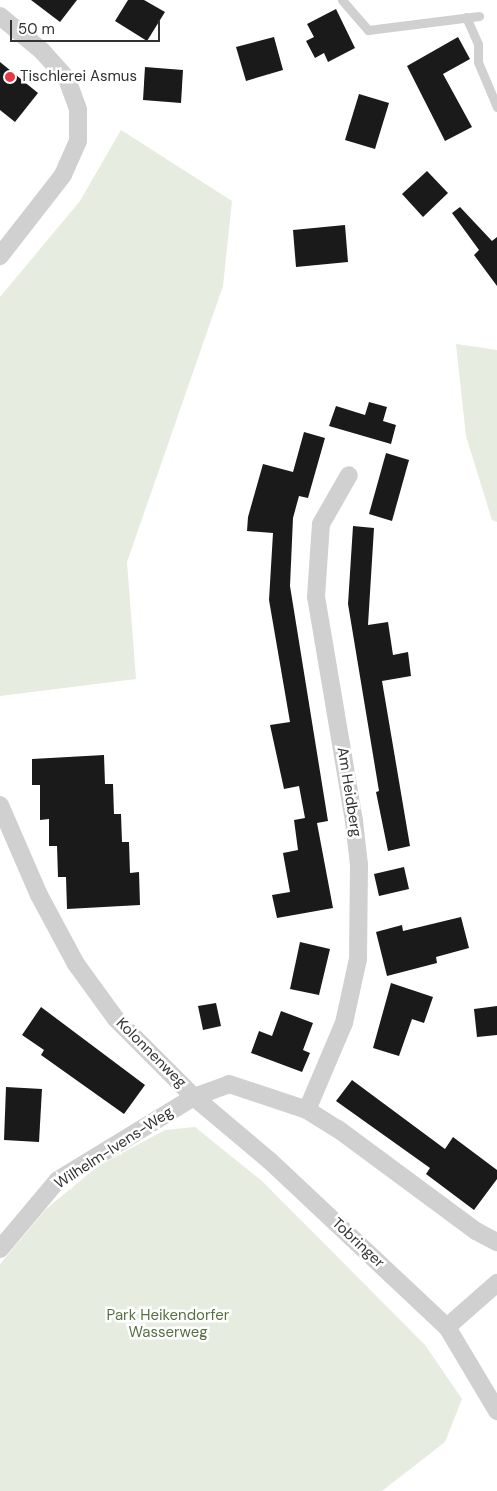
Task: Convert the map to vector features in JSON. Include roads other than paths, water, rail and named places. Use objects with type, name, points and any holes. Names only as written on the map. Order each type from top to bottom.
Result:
[{"type":"street","points":[[0,16],[42,51],[66,79],[78,110],[78,141],[63,175],[0,256]]},
{"type":"street","name":"Am Heidberg","points":[[307,1110],[344,1023],[358,959],[359,865],[354,821],[316,597],[321,524],[349,475]]},
{"type":"street","name":"Kolonnenweg","points":[[0,805],[39,895],[76,964],[116,1019],[194,1096],[229,1084],[307,1110],[338,1129],[476,1231],[497,1242]]},
{"type":"street","name":"Wilhelm-Ivens-Weg","points":[[0,1250],[58,1180],[194,1096]]},
{"type":"street","name":"Tobringer","points":[[194,1096],[270,1161],[447,1327],[497,1411]]},
{"type":"street","points":[[447,1327],[497,1283]]},
{"type":"lane","points":[[342,0],[368,30],[479,16]]},
{"type":"lane","points":[[466,17],[478,44],[478,62],[497,107]]},
{"type":"place","name":"Tischlerei Asmus","points":[[10,77]]},
{"type":"park label","name":"Park Heikendorfer Wasserweg","points":[[168,1324]]}]
